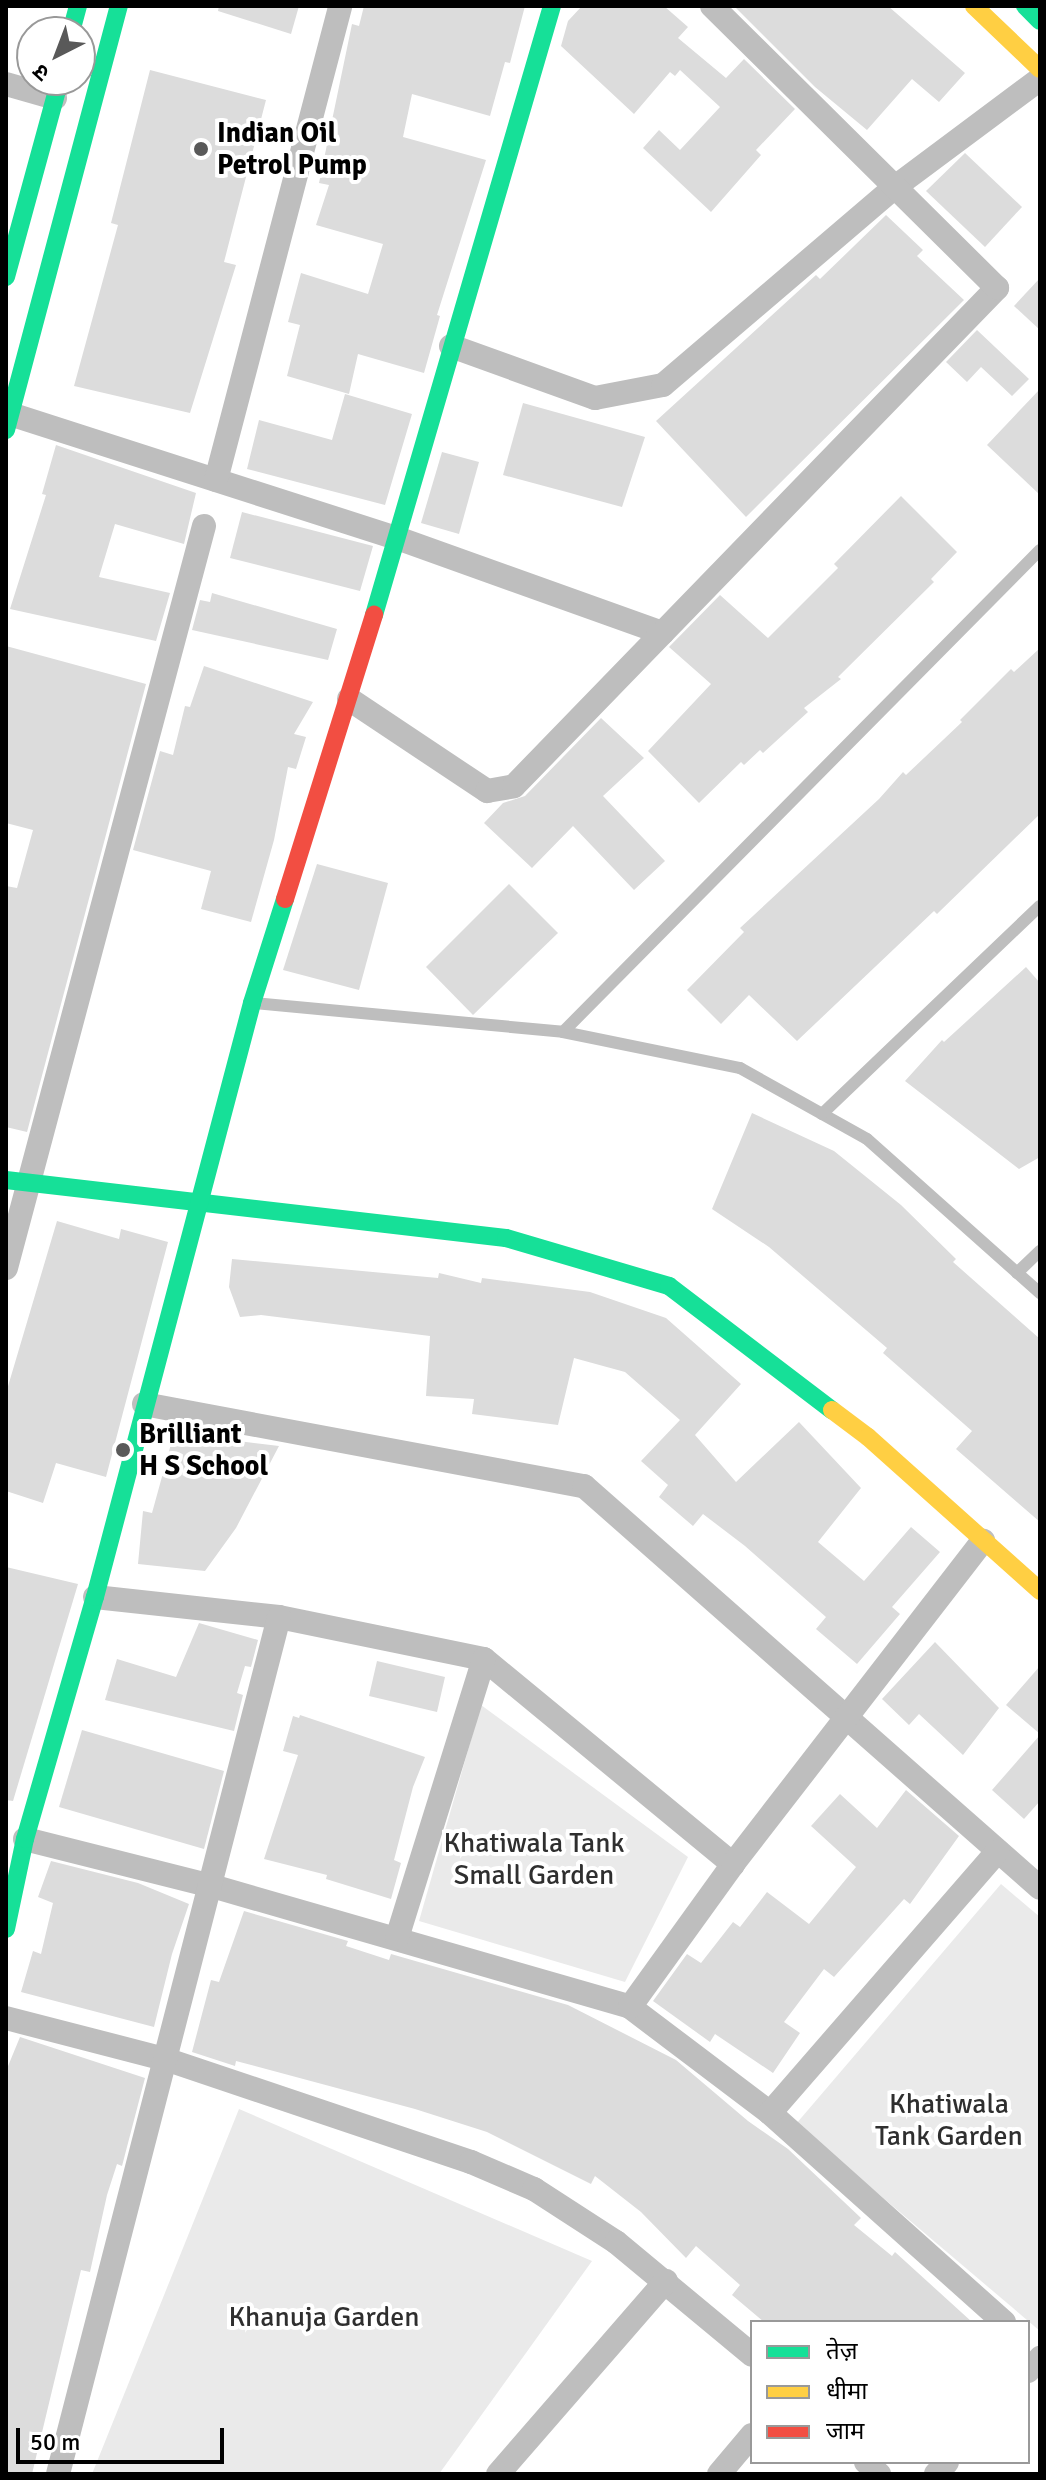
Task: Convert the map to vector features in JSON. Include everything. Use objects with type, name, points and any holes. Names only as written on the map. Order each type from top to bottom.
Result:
[{"type":"street","points":[[119,6],[8,422],[216,480],[397,538],[662,633]]},
{"type":"street","points":[[216,480],[340,6]]},
{"type":"street","points":[[6,1929],[25,1839],[95,1597],[252,1003],[349,699],[552,6]]},
{"type":"street","points":[[349,699],[487,791],[514,786],[997,288],[712,6]]},
{"type":"street","points":[[974,6],[1040,69]]},
{"type":"street","points":[[1025,6],[1040,21]]},
{"type":"street","points":[[451,346],[595,398],[663,385],[895,187],[1040,79]]},
{"type":"street","points":[[6,277],[55,96]]},
{"type":"street","points":[[6,1268],[13,1183],[204,526]]},
{"type":"street","points":[[13,1183],[199,1200],[506,1238],[669,1286],[868,1437],[1040,1591]]},
{"type":"street","points":[[144,1404],[584,1486],[1040,1888]]},
{"type":"street","points":[[630,2007],[733,1864],[983,1540]]},
{"type":"street","points":[[95,1597],[279,1617],[484,1659],[733,1864]]},
{"type":"street","points":[[58,2474],[168,2060],[279,1617]]},
{"type":"street","points":[[397,1938],[484,1659]]},
{"type":"street","points":[[25,1839],[212,1886],[630,2007],[770,2113],[1002,2320]]},
{"type":"street","points":[[770,2113],[998,1851]]},
{"type":"street","points":[[6,2018],[168,2060],[471,2162],[534,2189],[616,2242],[750,2353]]},
{"type":"street","points":[[498,2474],[666,2281]]},
{"type":"street","points":[[719,2474],[750,2437]]},
{"type":"lane","points":[[563,1032],[1040,550]]},
{"type":"lane","points":[[822,1114],[1040,906]]},
{"type":"lane","points":[[252,1003],[563,1032],[740,1068],[867,1139],[1040,1293]]},
{"type":"lane","points":[[1017,1273],[1040,1251]]},
{"type":"green space","name":"Khatiwala Tank Small Garden","points":[[481,1705],[688,1857],[625,1982],[419,1921]]},
{"type":"green space","name":"Khatiwala Tank Garden","points":[[1001,1884],[1040,1917],[1040,2331],[1030,2320],[796,2124]]},
{"type":"green space","name":"Khanuja Garden","points":[[239,2109],[592,2261],[439,2474],[92,2474]]},
{"type":"building","points":[[219,6],[299,6],[291,34],[218,11]]},
{"type":"building","points":[[364,6],[525,6],[510,63],[505,62],[490,116],[412,94],[403,137],[486,160],[437,315],[440,316],[424,373],[358,354],[349,394],[287,376],[300,325],[288,322],[301,273],[368,294],[383,244],[316,225],[329,185],[319,183],[352,24],[359,26]]},
{"type":"building","points":[[582,6],[664,6],[688,27],[678,38],[726,78],[744,59],[795,109],[756,150],[761,155],[711,212],[643,148],[659,130],[680,150],[720,107],[680,70],[675,76],[670,72],[634,114],[561,46],[568,21]]},
{"type":"building","points":[[734,6],[888,6],[965,73],[939,102],[912,79],[867,130],[815,87]]},
{"type":"building","points":[[150,70],[266,100],[224,262],[236,265],[190,413],[74,386],[118,225],[111,223]]},
{"type":"building","points":[[965,153],[1022,207],[985,247],[926,191]]},
{"type":"building","points":[[886,215],[923,250],[917,256],[964,300],[746,517],[656,421],[816,275],[820,279]]},
{"type":"building","points":[[1040,278],[1040,330],[1014,306]]},
{"type":"building","points":[[977,330],[1029,379],[1012,396],[981,367],[967,382],[946,362]]},
{"type":"building","points":[[1040,389],[1040,495],[987,445]]},
{"type":"building","points":[[345,394],[412,414],[385,505],[247,469],[259,420],[332,440]]},
{"type":"building","points":[[523,403],[645,437],[622,507],[503,475]]},
{"type":"building","points":[[56,445],[196,493],[184,544],[115,524],[99,577],[170,593],[156,641],[10,609],[46,495],[42,494]]},
{"type":"building","points":[[442,452],[479,462],[459,534],[421,523]]},
{"type":"building","points":[[901,496],[957,552],[931,579],[934,582],[838,677],[841,679],[804,708],[808,712],[763,753],[760,750],[744,765],[741,762],[699,803],[648,751],[711,684],[669,647],[720,595],[768,638],[838,568],[834,564]]},
{"type":"building","points":[[242,512],[373,546],[360,591],[230,558]]},
{"type":"building","points":[[212,593],[337,629],[328,660],[192,630],[200,600],[210,602]]},
{"type":"building","points":[[6,646],[146,684],[27,1132],[6,1127],[6,886],[17,888],[33,830],[6,823]]},
{"type":"building","points":[[1040,648],[1040,814],[937,914],[934,911],[797,1041],[749,995],[721,1024],[687,990],[744,932],[740,928],[879,799],[903,772],[906,775],[962,722],[960,720],[1011,669],[1014,672]]},
{"type":"building","points":[[204,666],[313,702],[294,734],[306,737],[296,769],[288,767],[274,840],[251,922],[201,909],[211,871],[133,850],[160,751],[173,755],[185,706],[190,707]]},
{"type":"building","points":[[601,718],[644,758],[603,796],[665,861],[634,890],[573,826],[532,868],[484,823],[503,803],[525,796]]},
{"type":"building","points":[[317,864],[388,883],[359,990],[283,970]]},
{"type":"building","points":[[509,884],[558,933],[473,1015],[426,967]]},
{"type":"building","points":[[1026,967],[1040,983],[1040,1157],[1019,1169],[905,1081],[942,1040],[944,1042]]},
{"type":"building","points":[[752,1113],[834,1151],[901,1205],[956,1259],[953,1262],[1040,1339],[1040,1522],[956,1449],[972,1431],[883,1353],[887,1348],[769,1247],[712,1209]]},
{"type":"building","points":[[57,1221],[119,1239],[121,1229],[168,1242],[106,1477],[56,1463],[43,1503],[6,1491],[6,1393]]},
{"type":"building","points":[[232,1259],[438,1278],[439,1273],[481,1283],[482,1278],[590,1292],[666,1318],[741,1384],[695,1435],[736,1482],[799,1422],[861,1488],[818,1542],[864,1581],[911,1527],[940,1552],[892,1607],[900,1614],[857,1664],[816,1629],[826,1617],[745,1546],[703,1514],[693,1526],[659,1497],[668,1485],[641,1461],[680,1420],[625,1372],[574,1358],[558,1425],[472,1414],[474,1399],[426,1396],[430,1336],[261,1315],[240,1317],[229,1287]]},
{"type":"building","points":[[174,1433],[279,1446],[236,1528],[205,1571],[138,1564],[143,1511],[152,1513]]},
{"type":"building","points":[[6,1567],[78,1584],[13,1801],[6,1800]]},
{"type":"building","points":[[199,1623],[258,1640],[251,1667],[245,1666],[237,1693],[243,1695],[234,1731],[105,1700],[117,1659],[176,1677]]},
{"type":"building","points":[[935,1642],[999,1708],[963,1755],[919,1714],[909,1725],[882,1699]]},
{"type":"building","points":[[377,1661],[445,1677],[437,1712],[369,1696]]},
{"type":"building","points":[[1040,1666],[1040,1734],[1006,1705]]},
{"type":"building","points":[[300,1715],[425,1757],[413,1787],[394,1860],[401,1863],[391,1899],[326,1879],[327,1875],[264,1859],[298,1755],[283,1751],[293,1716],[299,1718]]},
{"type":"building","points":[[82,1730],[224,1771],[204,1849],[59,1807]]},
{"type":"building","points":[[1040,1735],[1040,1801],[1024,1819],[992,1790]]},
{"type":"building","points":[[906,1790],[959,1836],[910,1904],[904,1899],[834,1977],[824,1969],[784,2022],[800,2033],[773,2073],[715,2034],[710,2042],[653,2001],[687,1954],[701,1963],[733,1922],[740,1927],[767,1892],[809,1924],[856,1867],[811,1826],[840,1794],[877,1828]]},
{"type":"building","points":[[51,1861],[138,1883],[189,1904],[172,1954],[154,2027],[21,1992],[33,1951],[41,1954],[53,1903],[38,1897]]},
{"type":"building","points":[[244,1911],[348,1941],[346,1946],[389,1960],[391,1954],[568,2005],[676,2060],[748,2121],[788,2149],[861,2218],[854,2225],[892,2256],[895,2252],[970,2320],[762,2320],[732,2295],[740,2285],[696,2246],[686,2258],[641,2212],[595,2176],[591,2184],[487,2132],[415,2109],[236,2061],[235,2066],[192,2052],[211,1980],[219,1982]]},
{"type":"building","points":[[20,2037],[145,2078],[122,2166],[117,2164],[107,2195],[90,2272],[81,2270],[32,2474],[6,2474],[6,2071]]},
{"type":"traffic: fast","points":[[75,16],[78,6]]},
{"type":"traffic: fast","points":[[6,430],[119,6]]},
{"type":"traffic: fast","points":[[374,615],[552,6]]},
{"type":"traffic: fast","points":[[1025,6],[1040,21]]},
{"type":"traffic: fast","points":[[6,277],[56,96]]},
{"type":"traffic: fast","points":[[6,1929],[25,1839],[95,1597],[252,1003],[285,899]]},
{"type":"traffic: fast","points":[[6,1180],[506,1238],[669,1286],[832,1410]]},
{"type":"traffic: slow","points":[[974,6],[1040,69]]},
{"type":"traffic: slow","points":[[832,1410],[868,1437],[1040,1591]]},
{"type":"traffic: jam","points":[[285,899],[374,615]]},
{"type":"place","name":"Indian Oil Petrol Pump","points":[[201,149]]},
{"type":"place","name":"Brilliant H S School","points":[[123,1450]]}]
